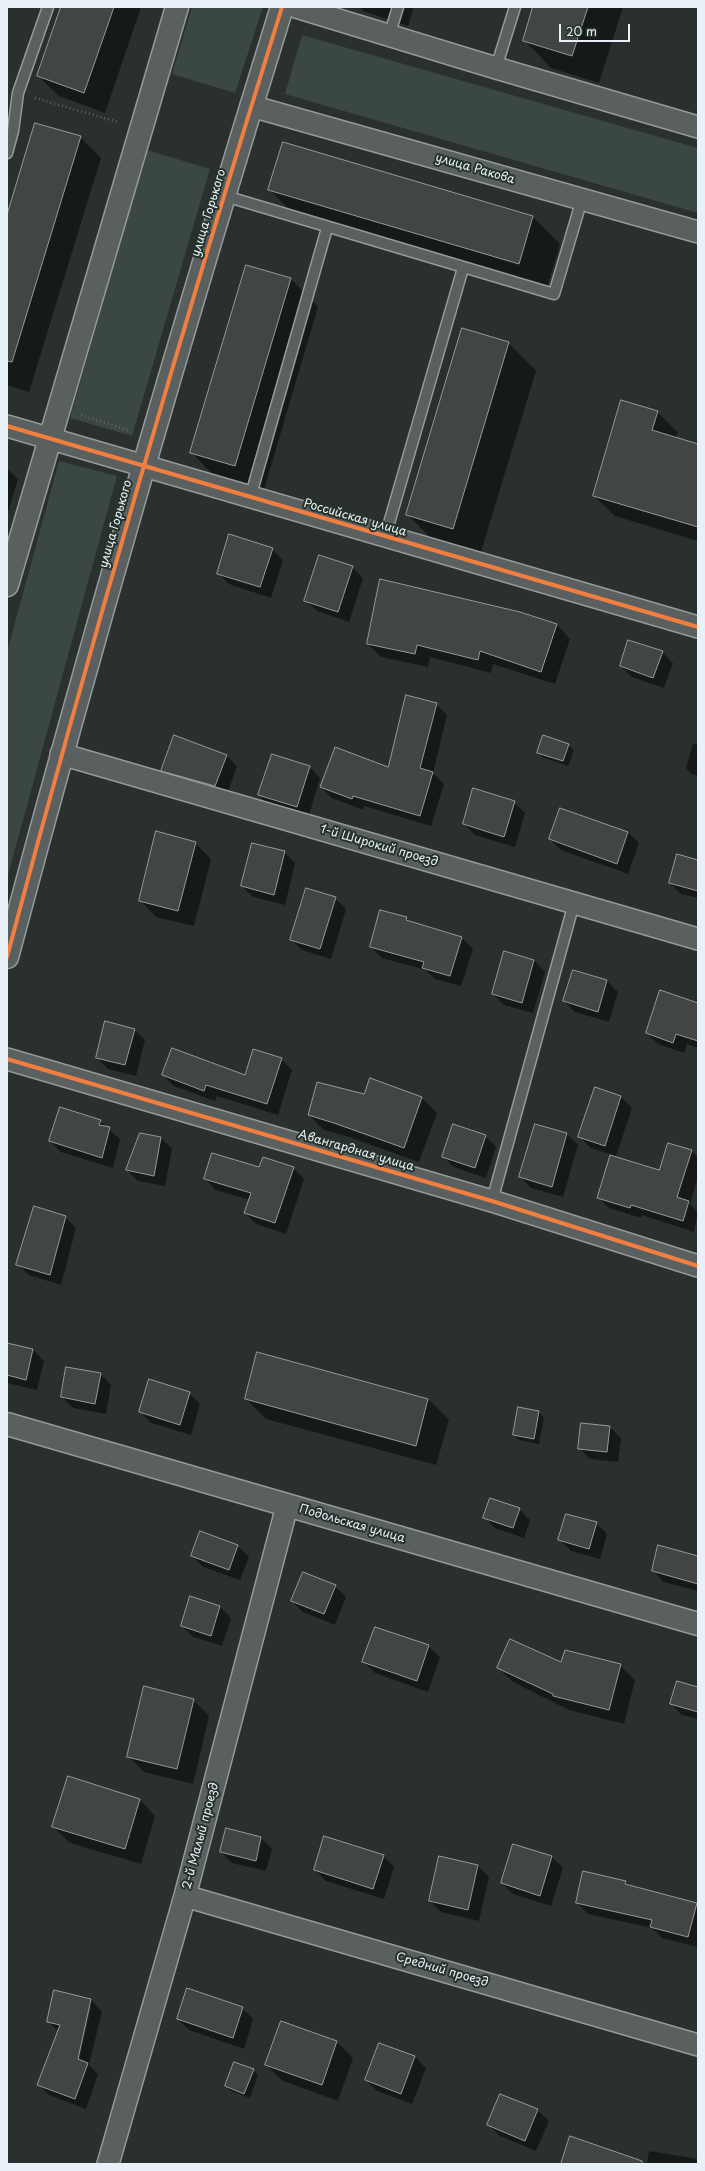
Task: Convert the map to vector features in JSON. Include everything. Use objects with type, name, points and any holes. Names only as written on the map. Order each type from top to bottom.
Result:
[{"type":"street","points":[[7,585],[58,407],[177,7]]},
{"type":"street","name":"улица Горького","points":[[7,957],[61,754],[143,466],[282,7]]},
{"type":"street","points":[[296,7],[496,68],[698,126]]},
{"type":"street","name":"улица Ракова","points":[[251,106],[698,232]]},
{"type":"street","name":"Российская улица","points":[[7,426],[250,498],[698,626]]},
{"type":"street","name":"1-й Широкий проезд","points":[[61,754],[698,939]]},
{"type":"street","name":"Авангардная улица","points":[[7,1060],[492,1201],[698,1266]]},
{"type":"street","name":"Подольская улица","points":[[7,1424],[698,1624]]},
{"type":"street","name":"2-й Малый проезд","points":[[108,2164],[185,1896],[287,1506]]},
{"type":"street","name":"Средний проезд","points":[[185,1896],[698,2045]]},
{"type":"lane","points":[[7,153],[13,131],[18,93],[48,7]]},
{"type":"lane","points":[[389,36],[398,7]]},
{"type":"lane","points":[[496,68],[515,7]]},
{"type":"lane","points":[[225,196],[327,228],[554,294],[582,199]]},
{"type":"lane","points":[[250,498],[327,228]]},
{"type":"lane","points":[[385,537],[463,268]]},
{"type":"lane","points":[[492,1201],[574,903]]},
{"type":"path","points":[[18,93],[140,129]]},
{"type":"path","points":[[58,407],[152,438]]},
{"type":"shaded area","points":[[192,7],[263,7],[235,93],[172,74]]},
{"type":"shaded area","points":[[302,35],[698,148],[698,213],[285,94]]},
{"type":"shaded area","points":[[147,150],[210,169],[132,436],[70,418]]},
{"type":"shaded area","points":[[59,461],[117,476],[7,879],[7,652]]},
{"type":"building","points":[[61,7],[114,7],[84,93],[37,76]]},
{"type":"building","points":[[533,7],[588,7],[572,56],[523,41]]},
{"type":"building","points":[[35,123],[81,136],[12,362],[7,361],[7,215]]},
{"type":"building","points":[[283,142],[533,216],[519,264],[268,190]]},
{"type":"building","points":[[246,265],[291,278],[235,466],[190,453]]},
{"type":"building","points":[[462,328],[509,342],[453,529],[406,515]]},
{"type":"building","points":[[621,400],[658,411],[652,430],[698,444],[698,527],[593,496]]},
{"type":"building","points":[[229,534],[273,548],[260,587],[217,574]]},
{"type":"building","points":[[319,555],[353,566],[338,612],[304,601]]},
{"type":"building","points":[[380,579],[520,612],[557,624],[541,672],[480,651],[478,660],[417,645],[415,654],[367,644]]},
{"type":"building","points":[[628,640],[663,651],[653,678],[620,666]]},
{"type":"building","points":[[406,695],[437,703],[420,768],[433,772],[420,816],[353,796],[352,799],[320,787],[335,747],[388,767]]},
{"type":"building","points":[[174,735],[227,755],[215,786],[161,771]]},
{"type":"building","points":[[543,735],[569,744],[563,761],[537,753]]},
{"type":"building","points":[[272,754],[310,766],[297,807],[258,795]]},
{"type":"building","points":[[473,788],[515,801],[504,837],[463,824]]},
{"type":"building","points":[[560,808],[628,832],[617,864],[549,839]]},
{"type":"building","points":[[156,831],[196,842],[178,911],[139,901]]},
{"type":"building","points":[[252,843],[285,851],[274,895],[241,886]]},
{"type":"building","points":[[677,854],[698,860],[698,891],[669,883]]},
{"type":"building","points":[[306,888],[336,897],[320,949],[290,940]]},
{"type":"building","points":[[380,910],[407,917],[406,920],[462,937],[450,976],[422,968],[424,962],[370,947]]},
{"type":"building","points":[[504,951],[534,960],[522,1003],[492,994]]},
{"type":"building","points":[[573,970],[607,980],[598,1012],[563,1001]]},
{"type":"building","points":[[660,990],[698,1003],[698,1041],[676,1034],[673,1043],[646,1033]]},
{"type":"building","points":[[105,1021],[135,1029],[125,1065],[96,1058]]},
{"type":"building","points":[[172,1048],[245,1075],[253,1049],[282,1058],[267,1104],[206,1085],[204,1091],[162,1075]]},
{"type":"building","points":[[370,1078],[422,1097],[404,1148],[308,1115],[317,1082],[364,1094]]},
{"type":"building","points":[[595,1087],[621,1096],[605,1146],[578,1137]]},
{"type":"building","points":[[60,1107],[101,1120],[99,1125],[110,1127],[102,1158],[49,1141]]},
{"type":"building","points":[[453,1124],[486,1135],[475,1168],[442,1157]]},
{"type":"building","points":[[535,1124],[567,1133],[552,1187],[519,1177]]},
{"type":"building","points":[[140,1133],[161,1137],[154,1176],[126,1170]]},
{"type":"building","points":[[668,1143],[692,1150],[677,1197],[689,1201],[683,1221],[631,1205],[630,1208],[597,1198],[610,1155],[659,1170]]},
{"type":"building","points":[[212,1153],[259,1167],[263,1157],[294,1167],[275,1223],[244,1213],[251,1193],[204,1179]]},
{"type":"building","points":[[34,1206],[66,1216],[50,1275],[16,1265]]},
{"type":"building","points":[[7,1343],[33,1349],[26,1380],[7,1375]]},
{"type":"building","points":[[257,1352],[428,1399],[416,1446],[245,1399]]},
{"type":"building","points":[[66,1367],[101,1373],[95,1404],[61,1397]]},
{"type":"building","points":[[149,1379],[190,1392],[180,1425],[139,1412]]},
{"type":"building","points":[[518,1407],[539,1411],[534,1439],[513,1435]]},
{"type":"building","points":[[581,1423],[610,1426],[607,1452],[578,1449]]},
{"type":"building","points":[[490,1498],[520,1508],[513,1528],[483,1518]]},
{"type":"building","points":[[566,1514],[597,1522],[589,1549],[558,1540]]},
{"type":"building","points":[[200,1531],[238,1545],[229,1570],[191,1556]]},
{"type":"building","points":[[658,1545],[698,1556],[698,1584],[652,1571]]},
{"type":"building","points":[[303,1572],[336,1585],[324,1614],[291,1601]]},
{"type":"building","points":[[190,1596],[220,1606],[211,1636],[181,1626]]},
{"type":"building","points":[[375,1627],[429,1645],[417,1681],[362,1662]]},
{"type":"building","points":[[510,1639],[561,1662],[565,1650],[621,1664],[609,1710],[553,1696],[553,1694],[497,1668]]},
{"type":"building","points":[[677,1681],[698,1687],[698,1712],[670,1704]]},
{"type":"building","points":[[144,1686],[194,1699],[177,1769],[127,1757]]},
{"type":"building","points":[[68,1776],[140,1799],[125,1849],[52,1827]]},
{"type":"building","points":[[226,1828],[261,1837],[256,1861],[220,1852]]},
{"type":"building","points":[[324,1836],[384,1855],[373,1889],[314,1870]]},
{"type":"building","points":[[513,1844],[552,1856],[540,1896],[501,1883]]},
{"type":"building","points":[[439,1856],[478,1865],[468,1910],[429,1901]]},
{"type":"building","points":[[583,1871],[626,1881],[625,1884],[697,1903],[688,1937],[650,1927],[652,1920],[576,1903]]},
{"type":"building","points":[[187,1988],[243,2007],[233,2038],[177,2019]]},
{"type":"building","points":[[54,1990],[91,1999],[78,2059],[88,2063],[75,2099],[37,2085],[60,2025],[47,2022]]},
{"type":"building","points":[[281,2021],[337,2041],[322,2085],[265,2065]]},
{"type":"building","points":[[379,2043],[415,2056],[401,2094],[365,2080]]},
{"type":"building","points":[[234,2062],[254,2069],[244,2094],[225,2086]]},
{"type":"building","points":[[500,2094],[538,2109],[525,2141],[487,2125]]},
{"type":"building","points":[[570,2136],[642,2161],[642,2164],[561,2164]]},
{"type":"cycle path","points":[[7,957],[72,718],[174,362],[282,7]]},
{"type":"cycle path","points":[[7,426],[698,627]]},
{"type":"cycle path","points":[[7,1059],[492,1201],[698,1266]]}]
